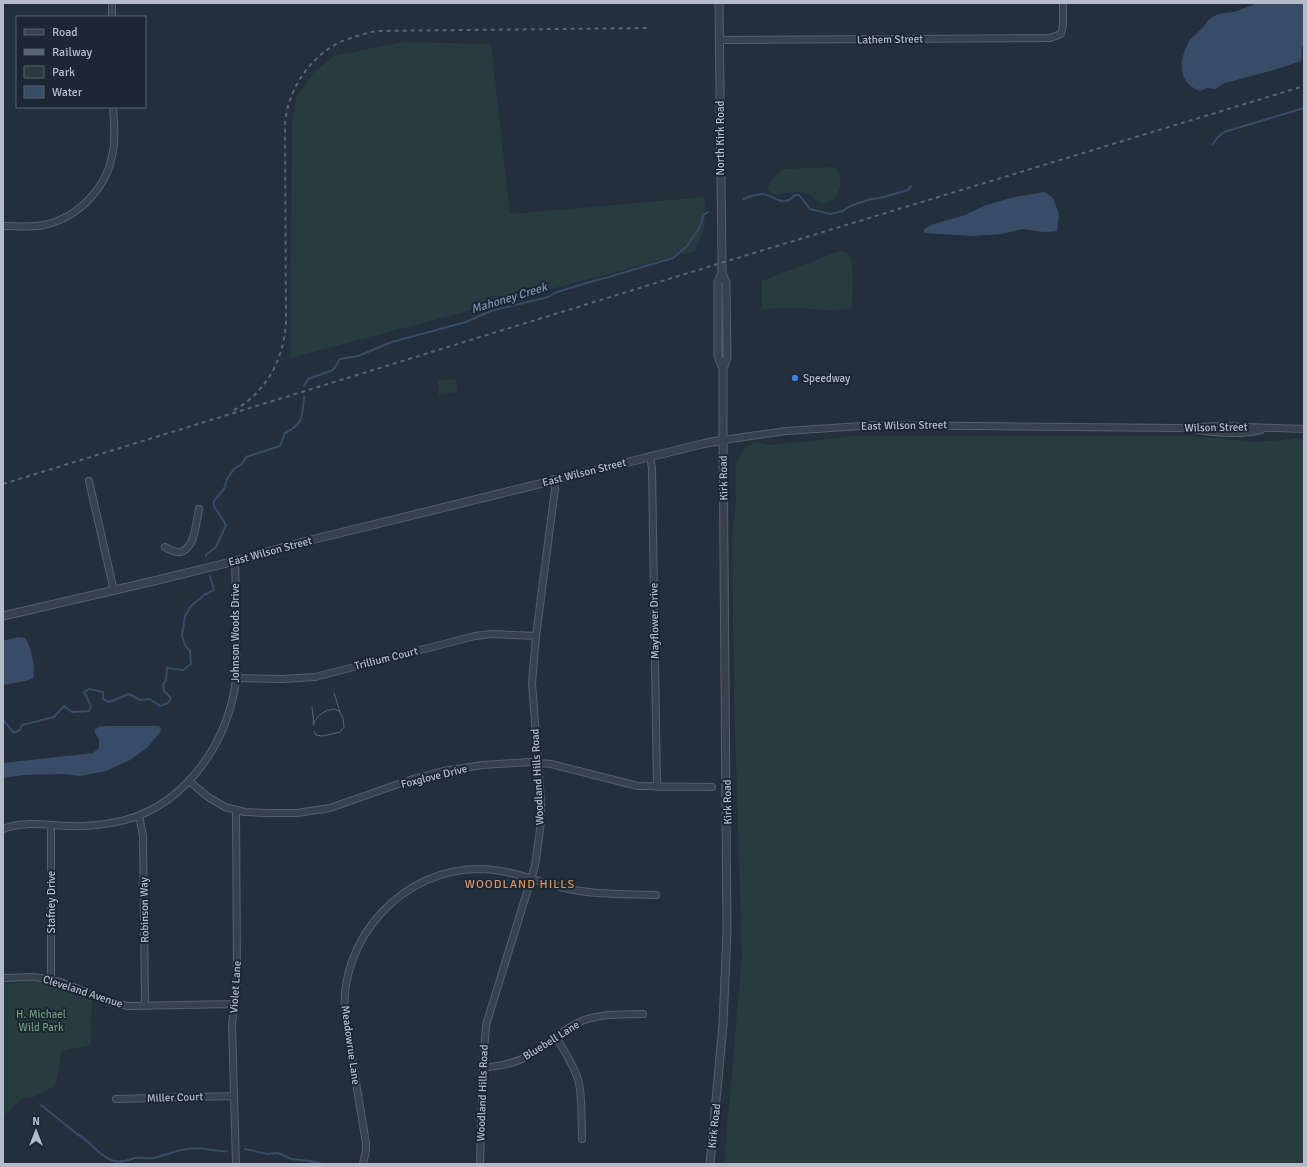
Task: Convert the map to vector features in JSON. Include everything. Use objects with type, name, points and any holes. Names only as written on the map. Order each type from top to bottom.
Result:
[{"type":"street","points":[[112,3],[112,16]]},
{"type":"street","name":"North Kirk Road","points":[[719,3],[722,273],[718,282],[718,356],[723,369],[723,440]]},
{"type":"street","name":"Lathem Street","points":[[719,40],[1050,38],[1061,34],[1063,25],[1063,3]]},
{"type":"street","points":[[3,226],[38,226],[63,218],[87,203],[95,193],[107,172],[112,156],[114,142],[113,108]]},
{"type":"street","name":"East Wilson Street","points":[[3,616],[114,591],[235,561],[303,542],[554,479],[723,440],[786,431],[876,424],[1179,428]]},
{"type":"street","name":"Wilson Street","points":[[1179,428],[1236,434],[1268,428],[1304,429]]},
{"type":"street","name":"Kirk Road","points":[[710,1164],[722,1039],[727,932],[723,440]]},
{"type":"street","name":"Mayflower Drive","points":[[650,456],[652,468],[657,787]]},
{"type":"street","name":"Woodland Hills Road","points":[[480,1164],[484,1032],[538,852],[541,822],[532,683],[536,636],[556,489],[554,479]]},
{"type":"street","points":[[88,481],[114,591]]},
{"type":"street","points":[[165,548],[176,552],[187,550],[191,545],[199,509]]},
{"type":"street","name":"Johnson Woods Drive","points":[[3,829],[23,824],[95,826],[117,822],[139,815],[166,800],[189,781],[208,758],[223,729],[232,703],[236,678],[235,561]]},
{"type":"street","name":"Trillium Court","points":[[236,678],[282,679],[315,677],[475,636],[492,634],[536,636]]},
{"type":"street","name":"Foxglove Drive","points":[[189,781],[214,801],[236,810],[267,814],[297,813],[320,810],[340,805],[413,779],[443,771],[483,765],[538,762],[638,786],[712,786]]},
{"type":"street","name":"Violet Lane","points":[[236,810],[237,978],[232,1025],[236,1164]]},
{"type":"street","name":"Robinson Way","points":[[139,815],[144,836],[145,1006]]},
{"type":"street","name":"Stafney Drive","points":[[51,825],[51,979]]},
{"type":"street","name":"Meadowrue Lane","points":[[363,1164],[366,1143],[345,1016],[345,991],[351,964],[364,934],[376,918],[390,904],[413,887],[435,877],[459,871],[479,869],[506,872],[581,891],[656,895]]},
{"type":"street","name":"Cleveland Avenue","points":[[3,978],[32,977],[51,979],[110,1002],[128,1006],[234,1004]]},
{"type":"street","name":"Bluebell Lane","points":[[483,1068],[503,1065],[519,1060],[534,1053],[575,1024],[596,1016],[643,1014]]},
{"type":"street","points":[[556,1037],[573,1068],[580,1087],[582,1139]]},
{"type":"street","name":"Miller Court","points":[[116,1099],[234,1096]]},
{"type":"green space","points":[[402,42],[491,44],[510,214],[705,197],[704,228],[695,251],[290,358],[292,125],[296,98],[314,72],[334,56]]},
{"type":"green space","points":[[834,167],[839,175],[840,188],[834,200],[828,202],[820,203],[811,196],[798,192],[778,195],[767,189],[774,177],[785,169]]},
{"type":"green space","points":[[837,252],[846,253],[851,259],[853,272],[852,306],[841,310],[799,308],[762,309],[762,281]]},
{"type":"green space","points":[[456,379],[457,392],[439,395],[438,380]]},
{"type":"green space","points":[[855,436],[1190,436],[1258,442],[1304,438],[1304,1164],[724,1164],[742,956],[734,697],[732,538],[736,501],[736,464],[742,451],[748,445],[756,442],[770,445]]},
{"type":"green space","name":"H. Michael Wild Park","points":[[45,982],[92,1000],[90,1045],[62,1051],[55,1086],[34,1097],[23,1098],[3,1116],[3,984]]},
{"type":"water","points":[[1255,4],[1304,4],[1304,43],[1302,47],[1301,61],[1225,83],[1215,89],[1207,88],[1200,91],[1192,87],[1183,76],[1182,69],[1184,54],[1190,40],[1208,20],[1215,16],[1237,11]]},
{"type":"water","points":[[1045,192],[1053,198],[1059,214],[1057,231],[1044,232],[1022,229],[1002,234],[972,236],[925,233],[923,230],[931,225],[965,215],[986,205],[1015,197]]},
{"type":"water","points":[[18,637],[25,638],[29,646],[33,663],[33,678],[26,681],[3,685],[3,641]]},
{"type":"water","points":[[107,726],[158,726],[160,727],[161,731],[148,747],[130,760],[106,771],[80,776],[64,774],[23,775],[3,778],[3,763],[93,753],[99,748],[99,739],[95,733],[95,729]]},
{"type":"waterway","points":[[1213,144],[1224,132],[1304,108]]},
{"type":"waterway","name":"Mahoney Creek","points":[[743,199],[762,194],[778,200],[786,201],[795,195],[799,195],[810,209],[831,214],[843,211],[850,206],[871,199],[908,190],[911,186]]},
{"type":"waterway","name":"Mahoney Creek","points":[[304,386],[308,379],[333,370],[340,359],[358,356],[392,342],[466,322],[491,311],[548,297],[557,292],[673,258],[687,246],[699,228],[704,215],[708,212]]},
{"type":"waterway","name":"Mahoney Creek","points":[[206,556],[216,547],[226,525],[214,506],[214,501],[224,489],[227,479],[234,469],[242,464],[246,457],[280,446],[285,433],[296,426],[301,419],[304,397]]},
{"type":"waterway","name":"Mahoney Creek","points":[[3,720],[14,733],[20,730],[22,725],[54,717],[64,706],[72,712],[89,711],[91,706],[84,692],[89,689],[103,692],[103,699],[109,702],[129,694],[140,700],[150,699],[160,706],[168,703],[171,698],[164,691],[163,685],[166,680],[167,668],[183,670],[191,664],[190,651],[185,645],[182,636],[185,616],[191,606],[204,595],[214,590],[210,576]]},
{"type":"waterway","points":[[41,1105],[104,1156],[117,1162],[135,1158],[154,1158],[190,1149],[227,1151]]},
{"type":"waterway","points":[[245,1149],[267,1154],[278,1153],[291,1159],[323,1164]]},
{"type":"tram line","points":[[314,731],[316,735],[323,736],[340,732],[344,727],[343,718],[334,693]]},
{"type":"tram line","points":[[312,707],[314,725]]},
{"type":"tram line","points":[[313,724],[320,715],[328,710],[335,709],[340,712]]},
{"type":"railway","points":[[234,410],[246,403],[264,384],[272,373],[282,348],[286,322],[285,122],[287,109],[296,86],[310,65],[319,56],[340,42],[376,31],[648,28]]},
{"type":"railway","points":[[3,484],[711,266],[1304,86]]},
{"type":"place","name":"Speedway","points":[[795,378]]},
{"type":"district","name":"WOODLAND HILLS","points":[[520,884]]}]
